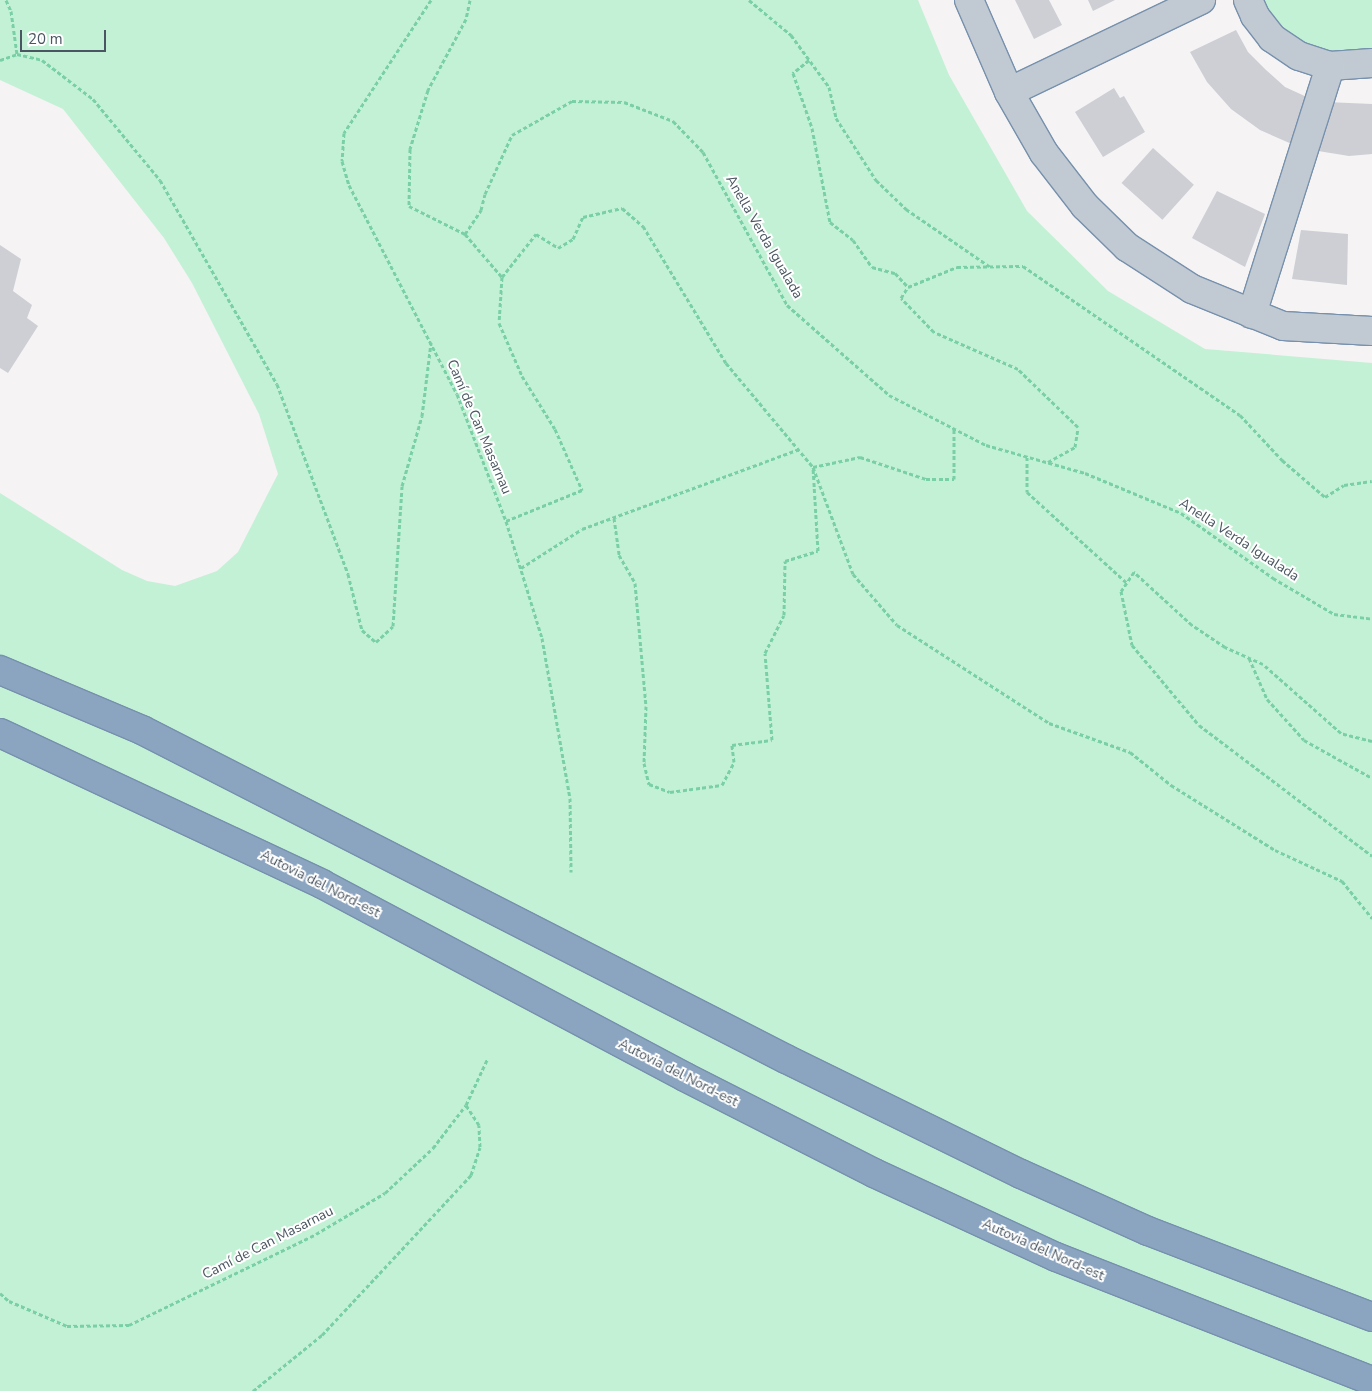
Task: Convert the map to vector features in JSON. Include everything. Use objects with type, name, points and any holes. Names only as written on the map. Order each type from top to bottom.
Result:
[{"type":"highway","points":[[0,670],[142,730],[786,1059],[1022,1174],[1148,1231],[1372,1317]]},
{"type":"highway","name":"Autovia del Nord-est","points":[[0,733],[322,884],[685,1078],[874,1173],[1056,1258],[1372,1381]]},
{"type":"street","points":[[969,0],[1009,92],[1044,153],[1085,206],[1127,247],[1192,289],[1283,326],[1372,331]]},
{"type":"street","points":[[1009,92],[1201,0]]},
{"type":"street","points":[[1248,0],[1255,16],[1272,38],[1299,56],[1330,66],[1372,63]]},
{"type":"street","points":[[1252,314],[1330,66]]},
{"type":"path","points":[[6,0],[11,11],[16,54]]},
{"type":"path","name":"Camí de Can Masarnau","points":[[431,0],[344,133],[342,161],[350,185],[456,394],[506,521],[542,638],[570,798],[571,872]]},
{"type":"path","points":[[470,0],[466,19],[428,90],[410,149],[409,206],[465,234],[502,277]]},
{"type":"path","points":[[749,0],[791,35],[810,60],[829,87],[836,118],[876,180],[906,209],[990,266]]},
{"type":"path","points":[[0,60],[16,54],[42,60],[93,99],[160,180],[276,384],[348,574],[362,630],[376,642],[393,626],[402,486],[422,416],[431,343]]},
{"type":"path","points":[[810,60],[793,73],[812,128],[830,222],[853,240],[872,267],[895,273],[908,287]]},
{"type":"path","name":"Anella Verda Igualada","points":[[465,234],[481,210],[485,194],[512,135],[572,101],[624,102],[673,121],[703,152],[787,305],[889,395],[986,445],[1085,473],[1181,513],[1273,578],[1334,614],[1372,619]]},
{"type":"path","points":[[506,521],[582,490],[555,430],[522,376],[499,323],[502,277],[536,234],[558,248],[573,239],[583,217],[622,208],[643,226],[726,363],[813,467],[853,574],[897,626],[1049,723],[1130,752],[1170,785],[1275,850],[1342,881],[1372,918]]},
{"type":"path","points":[[1048,462],[1075,447],[1078,427],[1018,369],[934,332],[901,298],[908,287],[957,268],[1023,266],[1240,415],[1282,460],[1325,497],[1344,485],[1372,481]]},
{"type":"path","points":[[813,467],[860,457],[926,479],[954,479],[954,428]]},
{"type":"path","points":[[520,568],[582,529],[799,449]]},
{"type":"path","points":[[1027,457],[1027,492],[1127,583]]},
{"type":"path","points":[[614,518],[619,555],[635,583],[646,706],[644,763],[649,784],[670,792],[722,785],[734,762],[732,745],[772,740],[765,653],[784,615],[785,561],[818,551],[813,467]]},
{"type":"path","points":[[1372,740],[1341,733],[1263,664],[1192,625],[1134,572],[1121,591],[1132,645],[1199,724],[1372,856]]},
{"type":"path","points":[[1249,658],[1267,699],[1304,740],[1372,778]]},
{"type":"path","name":"Camí de Can Masarnau","points":[[0,1293],[9,1301],[67,1326],[128,1324],[316,1234],[385,1193],[433,1148],[466,1105],[487,1060]]},
{"type":"path","points":[[253,1391],[322,1335],[471,1175],[480,1147],[479,1125],[466,1105]]},
{"type":"green space","points":[[0,0],[918,0],[949,75],[1027,211],[1108,291],[1205,349],[1372,363],[1372,1391],[0,1391],[0,493],[122,570],[147,581],[175,586],[217,571],[238,552],[278,474],[259,414],[192,283],[164,238],[63,109],[0,80]]},
{"type":"green space","points":[[1248,0],[1372,0],[1372,63],[1299,56]]},
{"type":"building","points":[[1015,0],[1049,0],[1062,25],[1034,39]]},
{"type":"building","points":[[1088,0],[1115,0],[1093,11]]},
{"type":"building","points":[[1236,30],[1248,52],[1266,70],[1285,87],[1309,98],[1294,145],[1260,130],[1231,109],[1207,82],[1190,52]]},
{"type":"building","points":[[1114,88],[1120,98],[1124,96],[1145,132],[1103,157],[1075,112]]},
{"type":"building","points":[[1326,102],[1372,104],[1372,154],[1349,156],[1312,150]]},
{"type":"building","points":[[1153,148],[1194,185],[1162,220],[1122,183]]},
{"type":"building","points":[[1217,191],[1265,214],[1245,267],[1192,238]]},
{"type":"building","points":[[1301,230],[1348,234],[1347,285],[1292,279]]},
{"type":"building","points":[[0,245],[21,259],[13,291],[32,305],[27,318],[38,326],[8,373],[0,368]]}]
